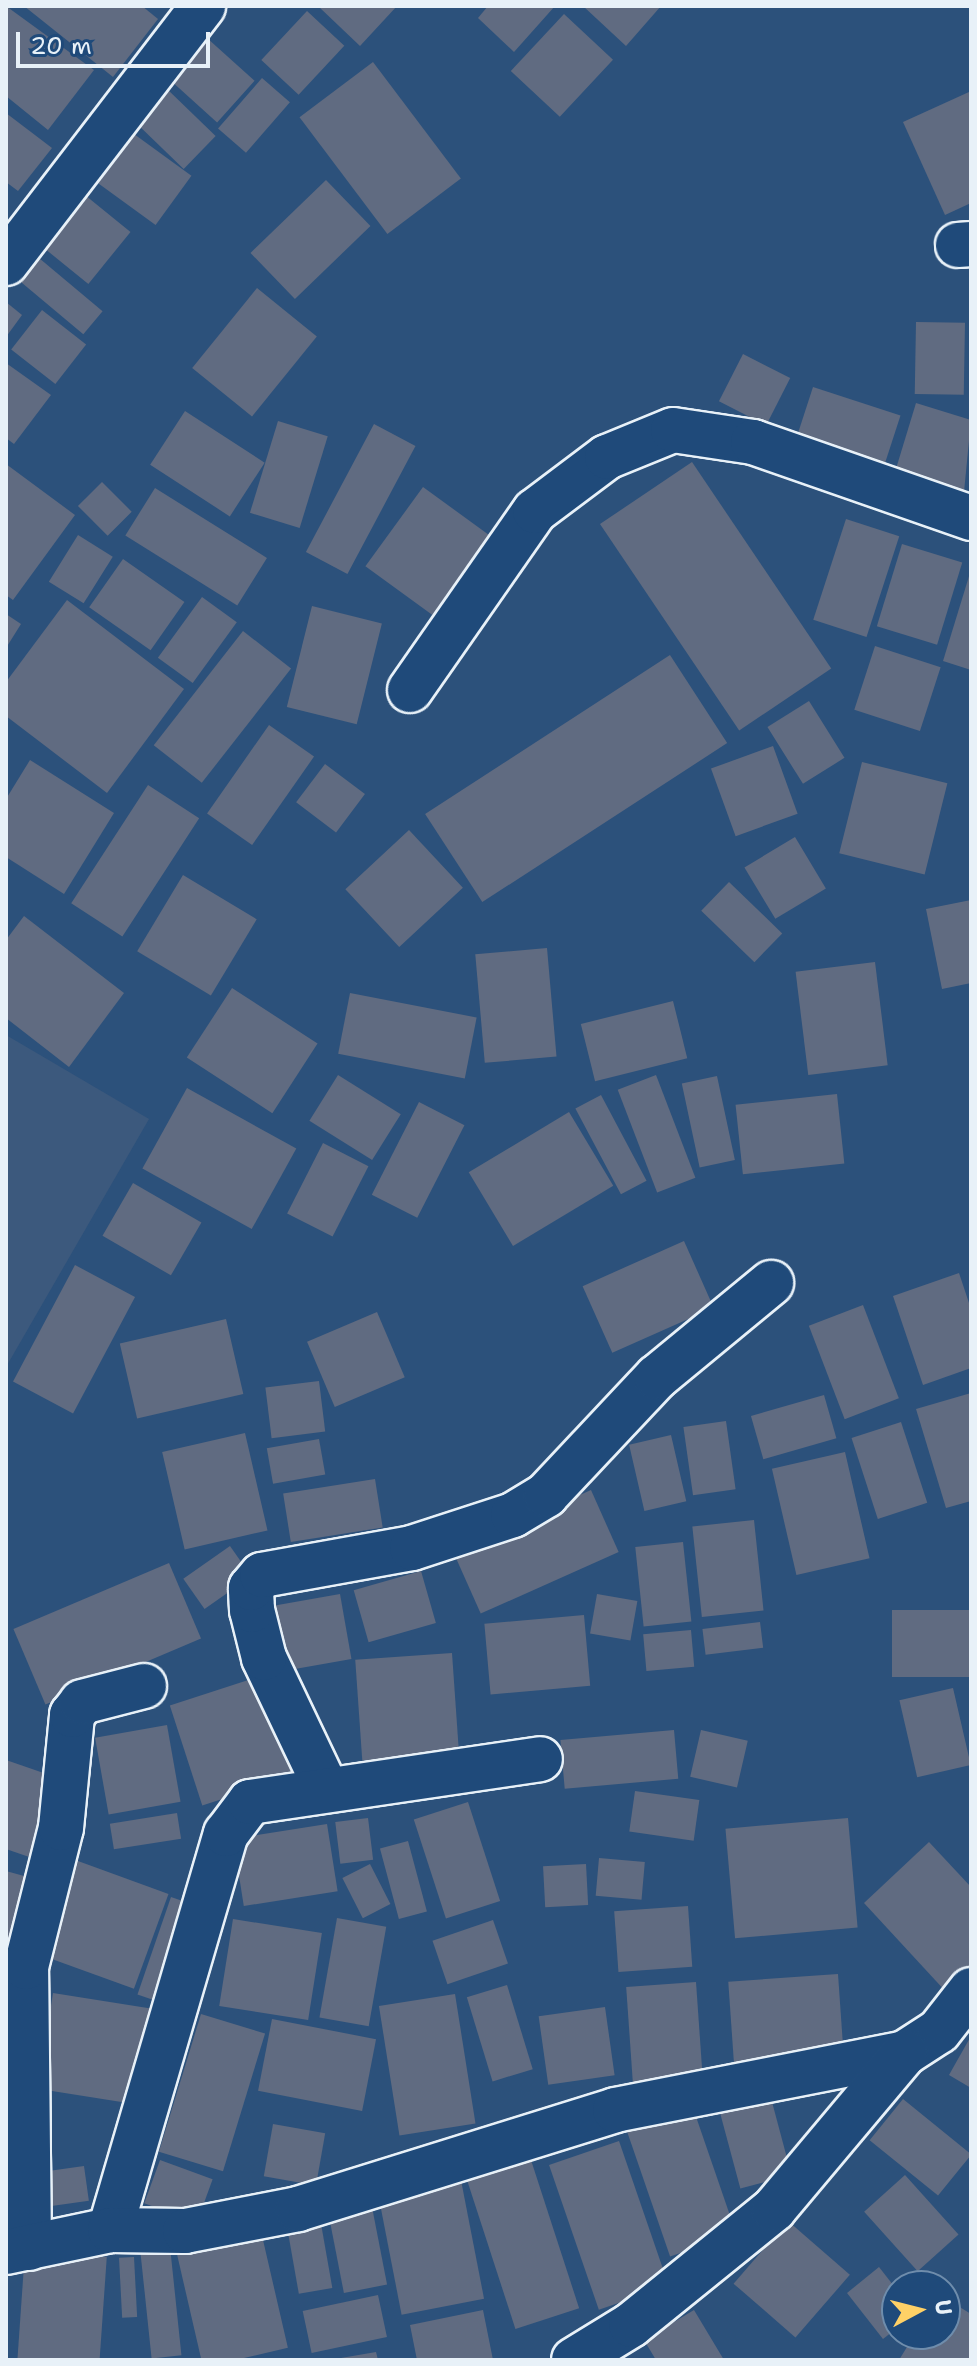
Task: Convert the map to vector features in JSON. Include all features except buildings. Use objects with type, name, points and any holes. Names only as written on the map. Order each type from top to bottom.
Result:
[{"type":"street","points":[[6,263],[203,6]]},
{"type":"street","points":[[410,690],[535,511],[607,457],[673,430],[753,442],[971,518]]},
{"type":"street","points":[[326,1788],[264,1658],[252,1610],[251,1588],[262,1575],[412,1548],[524,1508],[546,1495],[657,1377],[771,1283]]},
{"type":"street","points":[[144,1686],[82,1702],[72,1715],[61,1828],[26,1967],[18,2250],[110,2230],[185,2231],[298,2209],[615,2110],[905,2053]]},
{"type":"street","points":[[110,2230],[226,1834],[250,1802],[326,1788],[540,1759]]},
{"type":"street","points":[[574,2360],[631,2325],[774,2209],[905,2053],[939,2031],[971,1990]]},
{"type":"shaded area","points":[[6,1035],[149,1119],[6,1367]]}]
